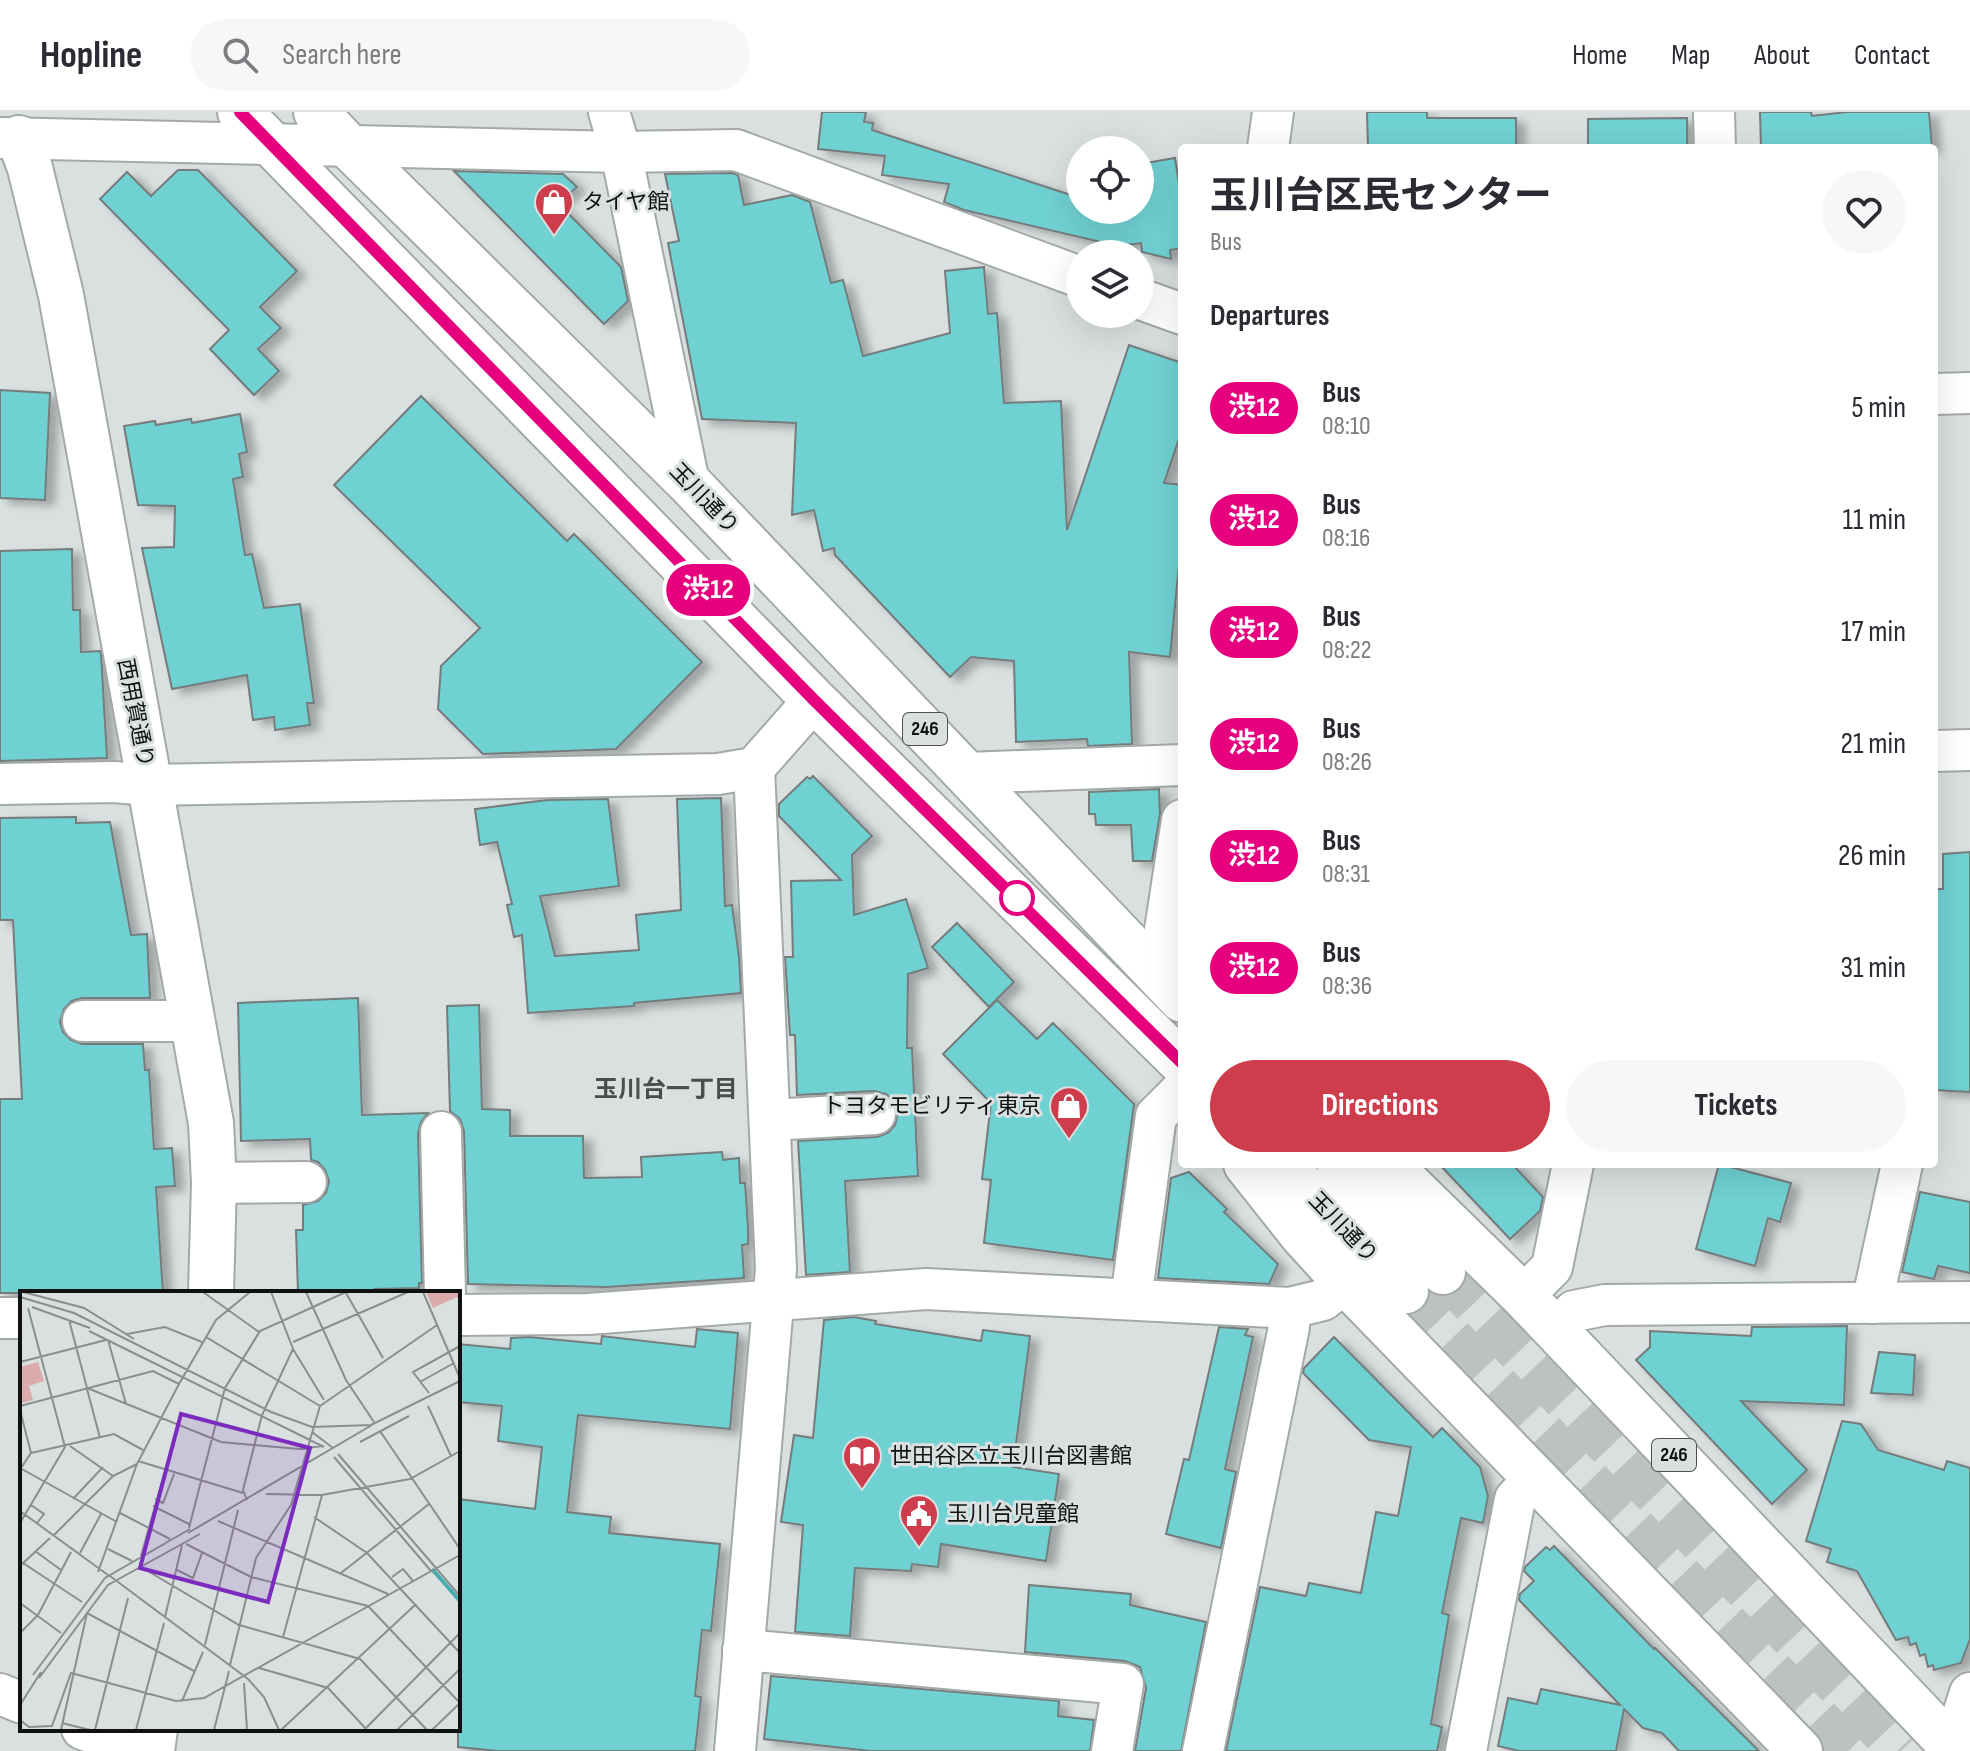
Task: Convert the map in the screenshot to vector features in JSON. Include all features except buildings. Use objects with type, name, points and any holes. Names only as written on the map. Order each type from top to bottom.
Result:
[{"type":"main road","name":"246","points":[[240,112],[814,700],[1178,1059]]},
{"type":"main road","name":"玉川通り","points":[[316,112],[689,483],[1174,987]]},
{"type":"main road","name":"西用賀通り","points":[[9,129],[38,196],[61,295],[211,1123],[214,1183],[211,1291]]},
{"type":"main road","name":"246","points":[[1114,993],[1178,1077]]},
{"type":"main road","points":[[1249,1168],[1303,1236],[1345,1282],[1800,1751]]},
{"type":"main road","name":"玉川通り","points":[[1286,1168],[1424,1281],[1342,1168]]},
{"type":"main road","name":"246","points":[[1392,1168],[1556,1330],[1954,1749]]},
{"type":"street","points":[[609,112],[621,152],[689,483]]},
{"type":"street","points":[[1269,144],[1273,112]]},
{"type":"street","points":[[1714,112],[1715,144]]},
{"type":"street","points":[[9,129],[349,147],[621,152],[736,150],[1066,272]]},
{"type":"street","points":[[1154,304],[1178,313]]},
{"type":"street","points":[[1938,394],[1970,393]]},
{"type":"street","points":[[0,784],[114,782],[149,785],[718,774],[754,768],[814,700]]},
{"type":"street","points":[[1938,751],[1970,750]]},
{"type":"street","points":[[967,773],[1178,765]]},
{"type":"street","points":[[735,1751],[776,1269],[754,768]]},
{"type":"street","points":[[1174,987],[1178,904]]},
{"type":"street","points":[[83,1021],[193,1021]]},
{"type":"street","points":[[1131,1299],[1156,1116],[1178,1094]]},
{"type":"street","points":[[770,1120],[875,1114]]},
{"type":"street","points":[[441,1132],[445,1291]]},
{"type":"street","points":[[1523,1296],[1552,1267],[1572,1168]]},
{"type":"street","points":[[1872,1303],[1901,1168]]},
{"type":"street","points":[[214,1183],[306,1182]]},
{"type":"street","points":[[460,1315],[588,1314],[926,1289],[1290,1308],[1323,1300],[1345,1282]]},
{"type":"street","points":[[1556,1330],[1574,1311],[1605,1305],[1970,1302]]},
{"type":"street","points":[[1203,1751],[1289,1327],[1290,1308]]},
{"type":"street","points":[[1466,1751],[1515,1499],[1536,1477]]},
{"type":"street","points":[[743,1650],[1123,1684],[1112,1751]]},
{"type":"street","points":[[1954,1749],[1970,1693]]},
{"type":"street","points":[[0,1694],[20,1702]]},
{"type":"street","points":[[87,1731],[123,1739],[154,1739]]},
{"type":"tunnel","points":[[1443,1272],[1901,1751]]},
{"type":"tunnel","points":[[1406,1291],[1849,1751]]},
{"type":"bus line","name":"渋12","points":[[240,112],[814,700],[1178,1059]]},
{"type":"place","name":"タイヤ館","points":[[554,236]]},
{"type":"place","name":"トヨタモビリティ東京","points":[[1069,1140]]},
{"type":"place","name":"世田谷区立玉川台図書館","points":[[862,1490]]},
{"type":"place","name":"玉川台児童館","points":[[919,1548]]},
{"type":"district","name":"玉川台一丁目","points":[[666,1089]]}]
